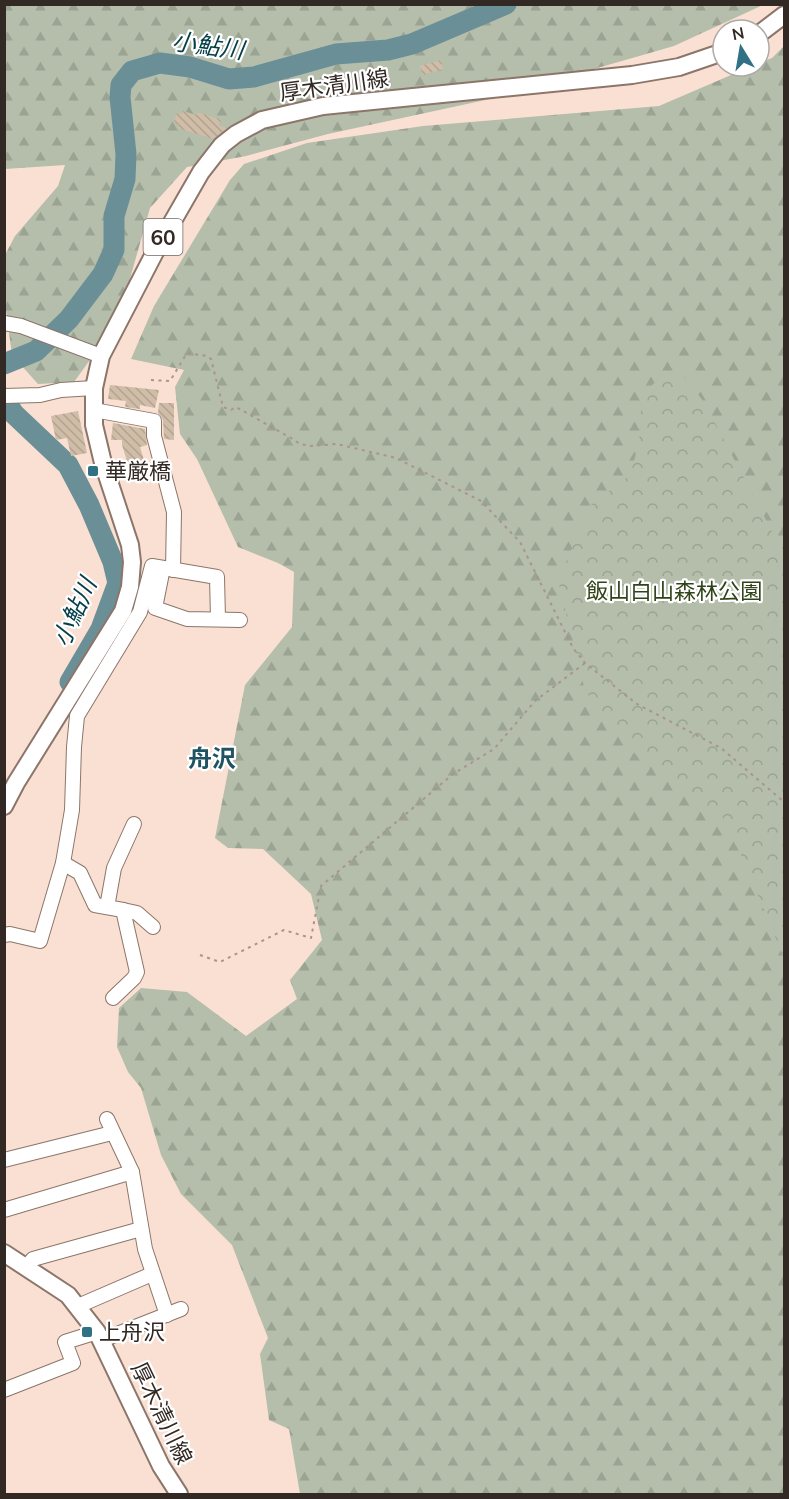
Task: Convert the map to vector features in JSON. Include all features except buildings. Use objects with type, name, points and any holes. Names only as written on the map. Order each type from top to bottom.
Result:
[{"type":"main road","points":[[771,25],[784,15]]},
{"type":"main road","name":"厚木清川線","points":[[4,806],[16,783],[122,630],[123,611],[130,587],[131,554],[103,463],[94,425],[94,388],[101,356],[155,252],[201,172],[222,146],[251,125],[275,116],[323,106],[496,90],[660,71],[711,56]]},
{"type":"main road","name":"厚木清川線","points":[[4,1252],[68,1295],[78,1306],[99,1336],[161,1466],[179,1494]]},
{"type":"street","points":[[4,323],[21,326],[101,356]]},
{"type":"street","points":[[4,396],[40,395],[61,390],[94,388]]},
{"type":"street","points":[[94,410],[154,421],[154,436],[174,512],[168,569],[155,608],[187,619],[240,620]]},
{"type":"street","points":[[4,935],[10,934],[40,941],[63,863],[72,810],[77,716],[122,630],[140,612],[152,566],[216,577],[218,619]]},
{"type":"street","points":[[107,907],[114,868],[134,824]]},
{"type":"street","points":[[63,863],[80,873],[95,905],[137,913],[153,927]]},
{"type":"street","points":[[113,998],[134,978],[137,972],[123,910]]},
{"type":"street","points":[[107,1119],[132,1172],[141,1229],[152,1274],[166,1315]]},
{"type":"street","points":[[4,1160],[112,1133]]},
{"type":"street","points":[[4,1210],[132,1172]]},
{"type":"street","points":[[27,1266],[33,1259],[141,1229]]},
{"type":"street","points":[[78,1306],[152,1274]]},
{"type":"street","points":[[4,1390],[73,1363],[65,1342],[99,1336],[181,1309]]},
{"type":"path","points":[[151,380],[170,381],[187,353],[207,356],[211,359],[223,407],[231,410],[236,407],[300,444],[310,446],[337,444],[396,458],[481,501],[520,542],[573,648],[585,663],[637,704],[721,748],[784,802]]},
{"type":"path","points":[[200,955],[220,962],[284,930],[311,938],[321,886],[453,774],[494,749],[535,701],[585,663]]},
{"type":"green space","points":[[5,5],[763,5],[735,18],[711,18],[711,29],[674,46],[490,99],[328,134],[246,156],[187,167],[150,208],[118,321],[74,382],[38,384],[12,355],[5,303],[4,257],[15,236],[58,186],[65,165],[5,169]]},
{"type":"green space","points":[[784,46],[784,1494],[300,1494],[289,1429],[269,1420],[260,1354],[268,1338],[232,1245],[181,1194],[161,1155],[141,1088],[128,1072],[117,1047],[119,1008],[141,988],[187,992],[246,1036],[297,999],[290,980],[322,940],[311,894],[263,849],[228,848],[215,838],[245,685],[292,627],[294,572],[238,547],[197,459],[180,434],[175,387],[184,370],[131,359],[154,306],[230,180],[244,164],[307,143],[423,126],[659,106],[724,78],[771,78],[772,58]]},
{"type":"green space","name":"飯山白山森林公園","points":[[683,376],[704,402],[778,543],[784,539],[784,958],[727,821],[637,756],[585,691],[558,580],[591,505],[630,475],[639,443],[642,396],[659,378]]},
{"type":"waterway","name":"小鮎川","points":[[4,364],[36,351],[69,319],[103,274],[114,250],[114,216],[125,179],[126,154],[120,97],[121,85],[132,71],[160,63],[190,67],[229,79],[254,77],[336,54],[388,50],[412,44],[506,4]]},
{"type":"waterway","name":"小鮎川","points":[[4,398],[14,414],[68,465],[89,505],[113,562],[118,583],[101,629],[70,682]]},
{"type":"place","name":"華厳橋","points":[[93,471]]},
{"type":"place","name":"上舟沢","points":[[87,1332]]},
{"type":"district","name":"舟沢","points":[[212,758]]}]
